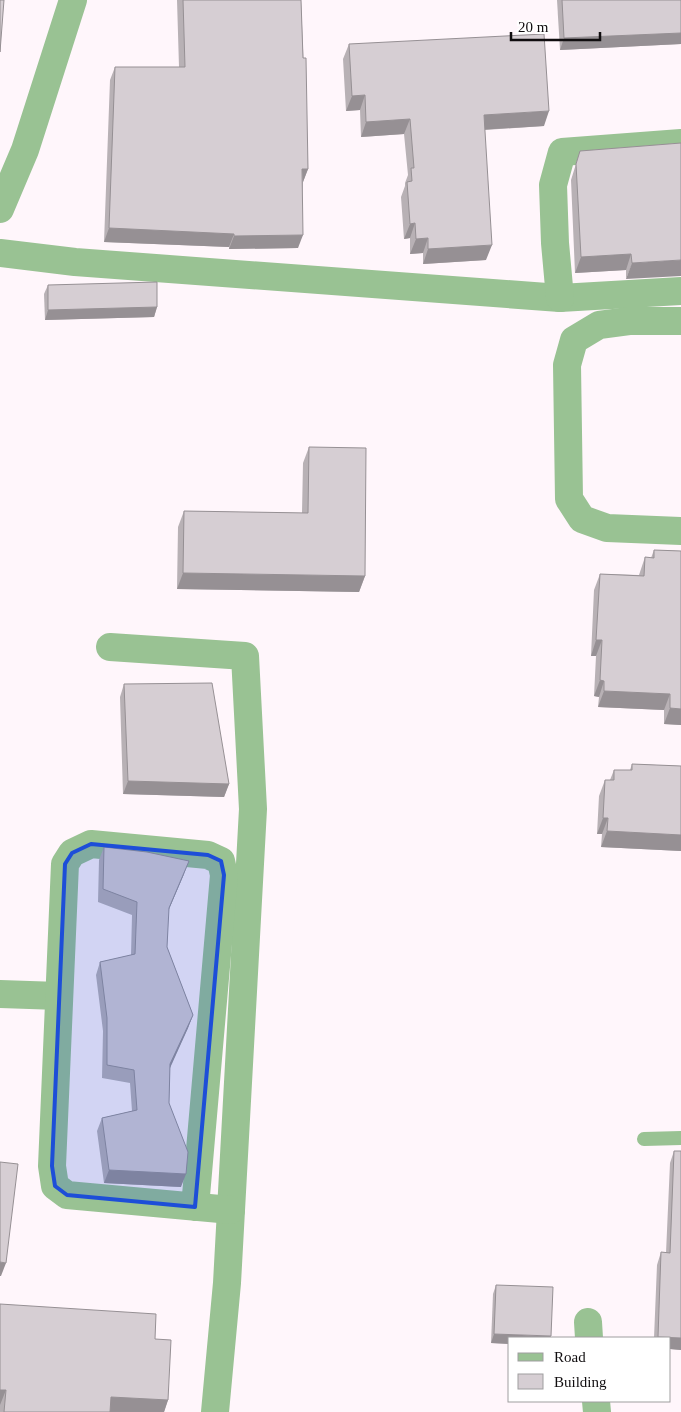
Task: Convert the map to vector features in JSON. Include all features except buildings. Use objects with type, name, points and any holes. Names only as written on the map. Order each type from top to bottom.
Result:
[{"type":"street","points":[[0,209],[25,150],[73,0]]},
{"type":"street","points":[[560,298],[555,243],[553,185],[562,152],[681,143]]},
{"type":"street","points":[[0,253],[75,262],[560,298],[681,291]]},
{"type":"street","points":[[681,322],[629,321],[600,325],[574,340],[567,365],[569,499],[582,519],[607,528],[681,531]]},
{"type":"street","points":[[110,647],[245,656],[253,809],[227,1283],[215,1412]]},
{"type":"street","points":[[195,1207],[224,875],[221,861],[208,855],[91,844],[72,853],[65,864],[52,1166],[55,1186],[67,1195],[195,1207],[231,1210]]},
{"type":"street","points":[[0,994],[59,996]]},
{"type":"lane","points":[[644,1138],[681,1138]]},
{"type":"highlighted area","points":[[91,844],[208,855],[221,861],[224,875],[195,1207],[67,1195],[55,1186],[52,1166],[65,864],[72,853]]}]
